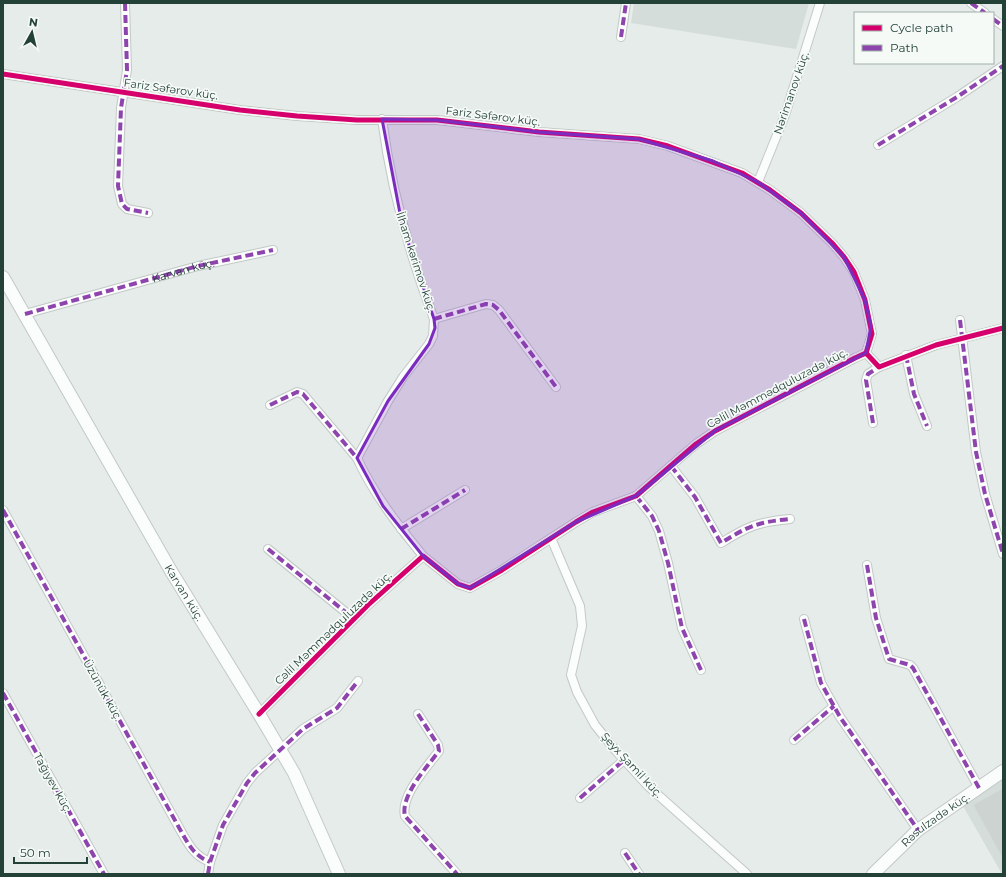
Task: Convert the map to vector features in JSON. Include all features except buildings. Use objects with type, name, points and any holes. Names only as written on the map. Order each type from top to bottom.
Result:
[{"type":"street","points":[[125,3],[127,70],[121,108],[118,186],[122,204],[127,209],[148,213]]},
{"type":"street","points":[[620,37],[626,3]]},
{"type":"street","name":"Nərimanov küç.","points":[[758,182],[785,115],[820,3]]},
{"type":"street","points":[[971,3],[984,12]]},
{"type":"street","points":[[994,20],[1003,26]]},
{"type":"street","points":[[878,145],[957,97],[1003,66]]},
{"type":"street","name":"Fariz Səfərov küç.","points":[[3,74],[297,116],[328,119],[442,120],[539,132],[639,139],[668,146],[713,161],[742,173],[758,182],[802,213],[844,257],[854,272],[862,293],[871,326],[872,334],[866,353]]},
{"type":"street","name":"İlham kərimov küç.","points":[[357,458],[388,401],[403,377],[429,344],[433,336],[434,318],[402,224],[389,168],[382,119]]},
{"type":"street","name":"Karvan küç.","points":[[26,314],[198,266],[273,250]]},
{"type":"street","name":"Karvan küç.","points":[[3,277],[26,314],[63,383],[170,571],[281,751],[303,792],[339,874]]},
{"type":"street","points":[[434,318],[486,304],[492,305],[499,310],[556,387]]},
{"type":"street","points":[[960,320],[976,452],[985,494],[1003,554]]},
{"type":"street","points":[[874,423],[866,380],[868,374],[879,367],[906,355],[936,345],[1003,328]]},
{"type":"street","points":[[866,353],[879,367]]},
{"type":"street","name":"Cəlil Məmmədquluzadə küç.","points":[[259,714],[354,619],[423,556],[458,584],[466,588],[470,588],[502,570],[593,512],[636,496],[714,431],[866,353]]},
{"type":"street","points":[[906,355],[914,394],[927,426]]},
{"type":"street","points":[[270,405],[298,392],[303,394],[357,458],[368,483],[401,529],[423,556]]},
{"type":"street","points":[[671,466],[695,496],[721,543],[744,529],[762,522],[790,519]]},
{"type":"street","points":[[401,529],[465,490]]},
{"type":"street","points":[[636,496],[652,516],[659,531],[668,563],[682,628],[701,670]]},
{"type":"street","name":"Üzünük küç.","points":[[3,510],[182,833],[194,853],[199,858],[210,862]]},
{"type":"street","name":"Şeyx Şamil küç.","points":[[551,538],[580,606],[582,616],[582,626],[573,665],[572,683],[595,725],[648,786],[747,874]]},
{"type":"street","points":[[268,549],[354,619]]},
{"type":"street","points":[[867,565],[876,618],[889,659],[910,665],[913,668],[979,788]]},
{"type":"street","points":[[804,619],[821,683],[834,706],[918,830]]},
{"type":"street","points":[[208,874],[210,862],[223,825],[243,789],[255,773],[281,751],[310,723],[337,708],[358,681]]},
{"type":"street","name":"Tağıyev küç.","points":[[3,693],[104,874]]},
{"type":"street","points":[[794,740],[834,706]]},
{"type":"street","points":[[418,714],[438,745],[439,751],[405,799],[403,809],[405,816],[456,874]]},
{"type":"street","points":[[580,798],[624,760]]},
{"type":"street","name":"Rəsulzadə küç.","points":[[873,874],[918,830],[1003,771]]},
{"type":"street","points":[[625,853],[639,874]]},
{"type":"highlighted area","points":[[382,119],[437,120],[539,132],[639,139],[713,161],[758,182],[801,213],[844,257],[865,300],[871,326],[866,353],[715,431],[636,496],[576,522],[470,588],[458,584],[423,556],[383,506],[357,458],[388,401],[429,344],[435,328],[434,319],[402,224]]},
{"type":"shaded area","points":[[634,3],[809,3],[796,49],[631,23]]},
{"type":"shaded area","points":[[1003,779],[1003,874],[1002,874],[963,806]]},
{"type":"marked path","points":[[125,3],[127,70],[121,108],[118,186],[122,204],[127,209],[148,213]]},
{"type":"marked path","points":[[621,37],[626,3]]},
{"type":"marked path","points":[[971,3],[984,12]]},
{"type":"marked path","points":[[994,20],[1003,26]]},
{"type":"marked path","points":[[878,145],[957,97],[1003,66]]},
{"type":"marked path","points":[[25,314],[198,266],[273,250]]},
{"type":"marked path","points":[[434,319],[486,304],[493,305],[499,310],[556,387]]},
{"type":"marked path","points":[[960,320],[976,452],[985,494],[1003,554]]},
{"type":"marked path","points":[[906,355],[914,394],[927,426]]},
{"type":"marked path","points":[[873,423],[866,380],[868,374],[879,367]]},
{"type":"marked path","points":[[270,405],[297,392],[303,394],[357,458]]},
{"type":"marked path","points":[[671,466],[695,497],[721,543],[739,532],[761,523],[790,519]]},
{"type":"marked path","points":[[401,529],[465,490]]},
{"type":"marked path","points":[[636,496],[652,516],[659,531],[668,563],[682,628],[701,670]]},
{"type":"marked path","points":[[3,510],[190,847],[200,857],[210,862]]},
{"type":"marked path","points":[[268,549],[354,619]]},
{"type":"marked path","points":[[867,565],[876,618],[889,659],[910,665],[913,668],[979,788]]},
{"type":"marked path","points":[[804,619],[821,683],[840,717],[918,830]]},
{"type":"marked path","points":[[208,874],[210,862],[223,825],[247,783],[255,773],[303,729],[337,708],[358,681]]},
{"type":"marked path","points":[[3,693],[104,874]]},
{"type":"marked path","points":[[794,740],[834,706]]},
{"type":"marked path","points":[[418,714],[438,745],[439,751],[410,791],[405,808],[405,816],[457,874]]},
{"type":"marked path","points":[[580,798],[624,760]]},
{"type":"marked path","points":[[625,853],[639,874]]},
{"type":"cycle path","points":[[3,74],[240,110],[357,120],[437,120],[539,132],[639,139],[668,146],[742,173],[770,190],[801,213],[832,243],[854,272],[865,300],[872,334],[866,353]]},
{"type":"cycle path","points":[[259,714],[368,605],[423,556],[458,584],[470,588],[502,570],[593,512],[636,496],[696,444],[715,431],[855,358],[866,353],[879,367],[936,345],[1003,328]]}]
